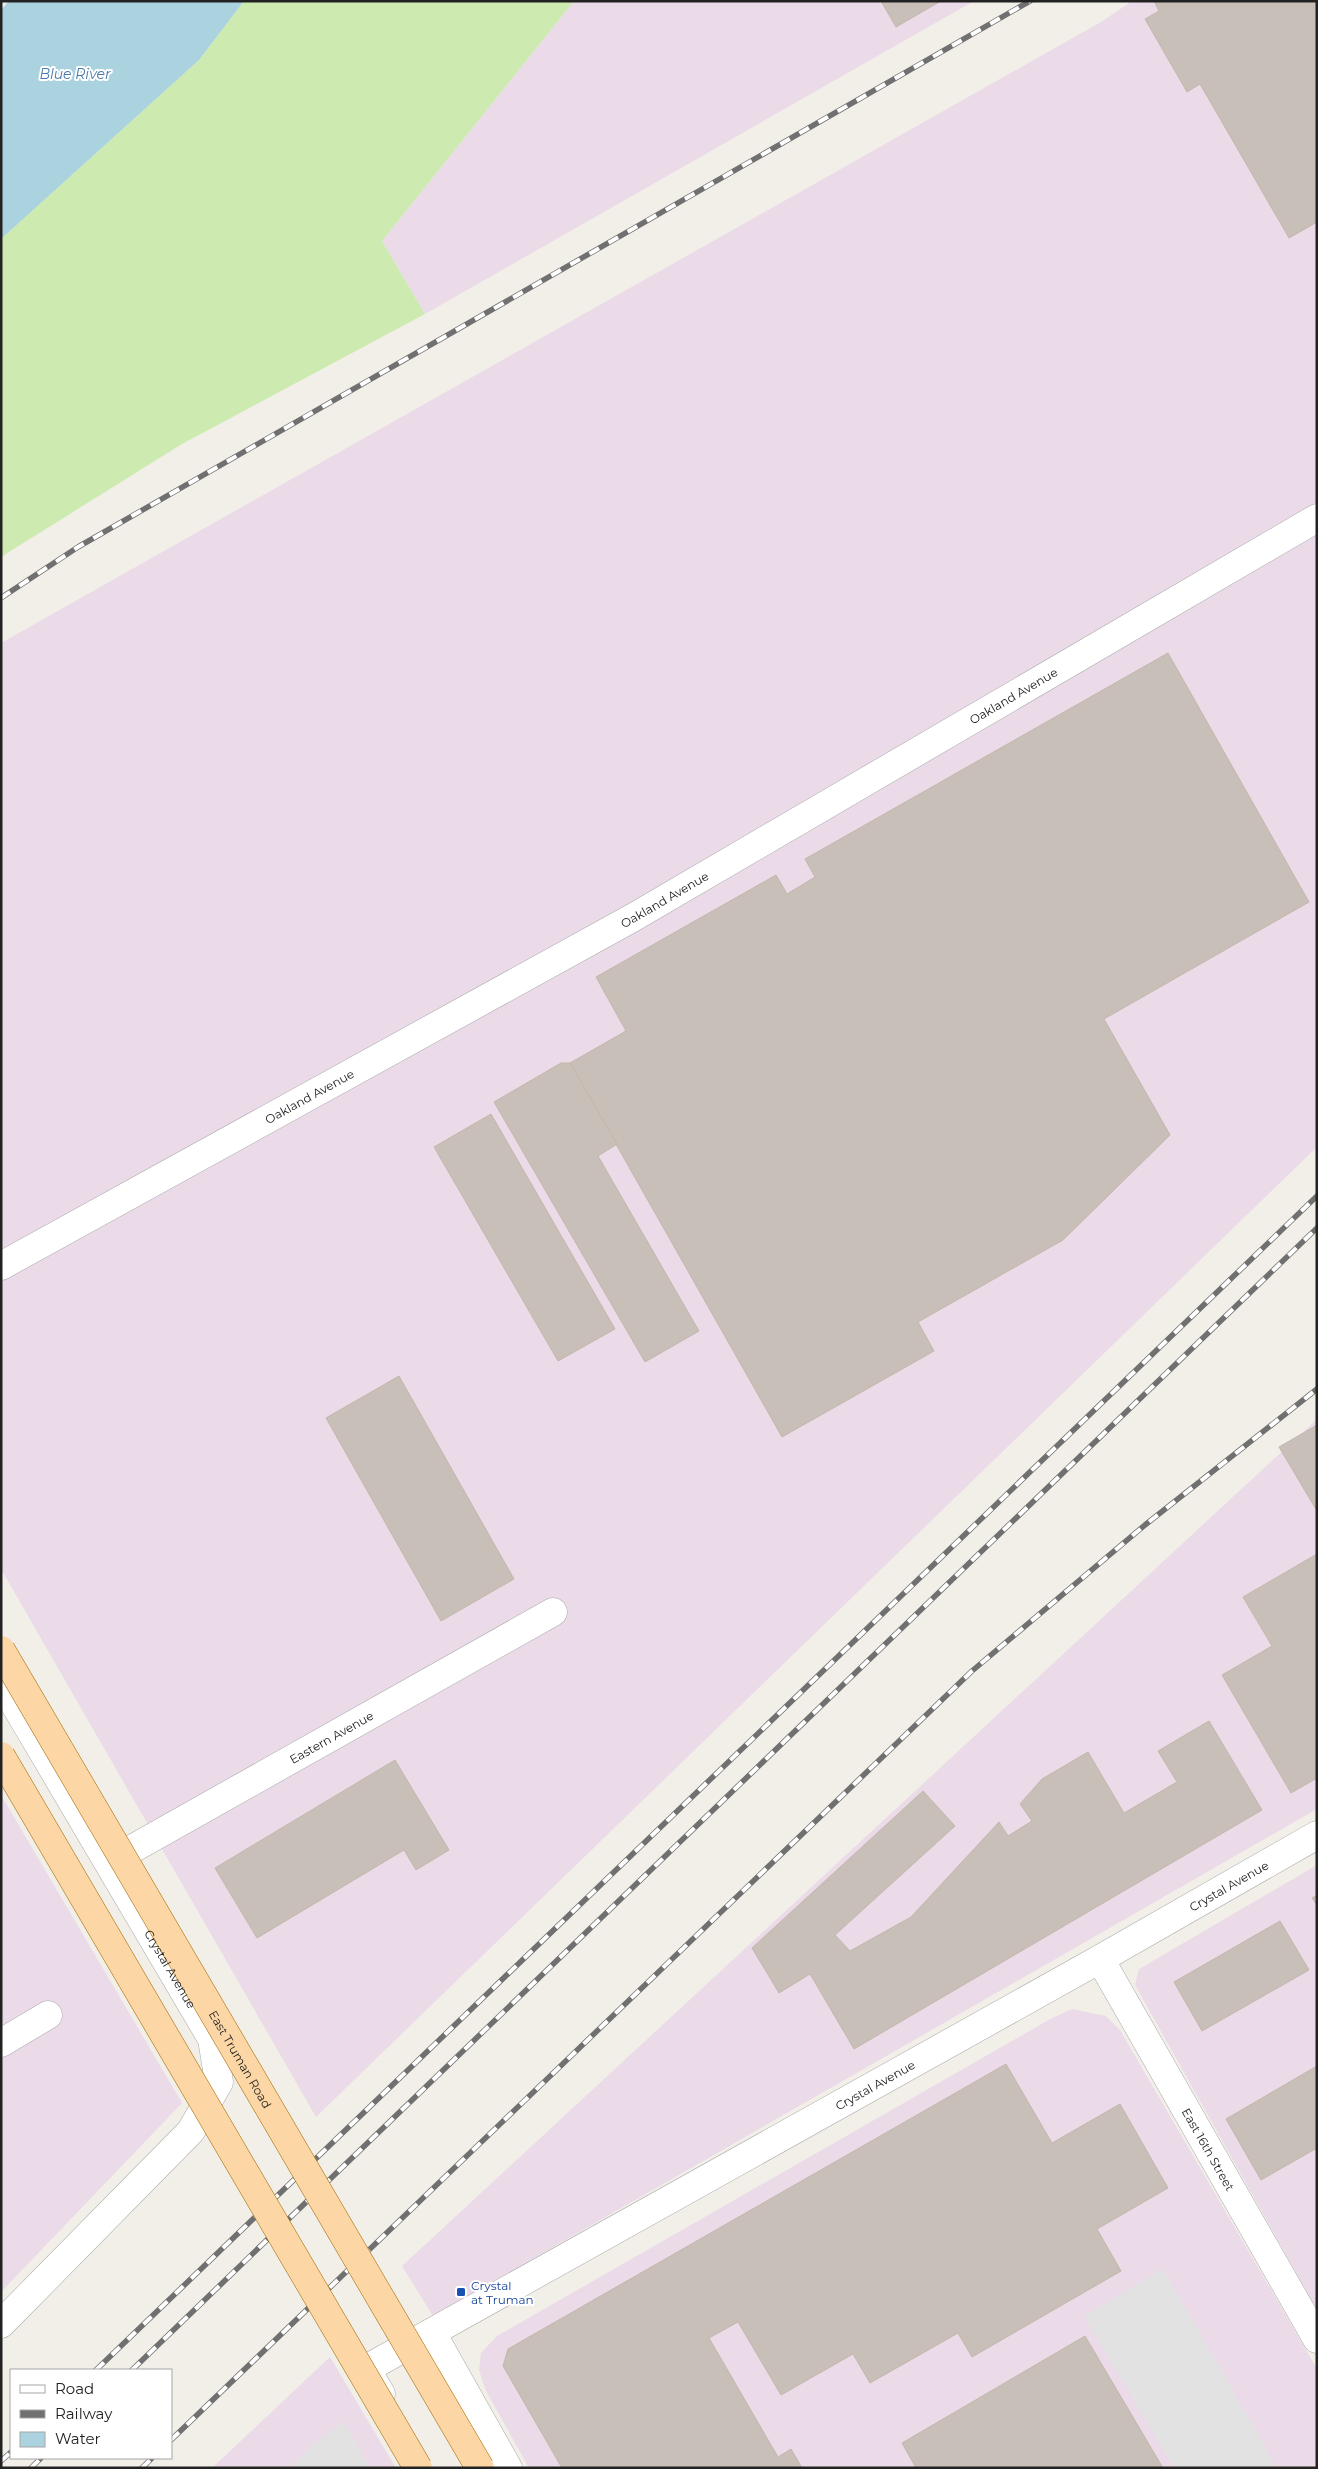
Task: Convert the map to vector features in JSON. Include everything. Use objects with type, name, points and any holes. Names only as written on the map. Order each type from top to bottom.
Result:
[{"type":"main road","name":"East Truman Road","points":[[1,1650],[480,2468]]},
{"type":"main road","points":[[1,1756],[418,2468]]},
{"type":"street","name":"Oakland Avenue","points":[[1,1266],[634,917],[1317,518]]},
{"type":"street","name":"Eastern Avenue","points":[[109,1862],[553,1612]]},
{"type":"street","name":"Crystal Avenue","points":[[1,1681],[9,1714],[109,1862],[212,2039],[219,2082],[191,2132],[1,2324]]},
{"type":"street","name":"Crystal Avenue","points":[[425,2468],[366,2370],[1100,1959],[1317,1835]]},
{"type":"street","name":"East 16th Street","points":[[1100,1959],[1317,2339]]},
{"type":"street","points":[[1,2043],[48,2016]]},
{"type":"street","points":[[432,2333],[508,2468]]},
{"type":"shaded area","points":[[574,1],[974,1],[425,314],[382,241]]},
{"type":"shaded area","points":[[1132,1],[1317,1],[1317,1147],[316,2117],[1,1569],[1,643],[1101,22]]},
{"type":"shaded area","points":[[1317,1419],[1317,1809],[433,2316],[402,2266]]},
{"type":"shaded area","points":[[1,1795],[182,2103],[1,2292]]},
{"type":"shaded area","points":[[1317,1865],[1317,2310],[1135,1985],[1139,1969]]},
{"type":"shaded area","points":[[1072,2009],[1106,2016],[1120,2030],[1317,2369],[1317,2468],[529,2468],[486,2391],[479,2370],[481,2353],[497,2336],[1052,2018]]},
{"type":"shaded area","points":[[1163,2269],[1276,2466],[1272,2468],[1174,2468],[1084,2316]]},
{"type":"shaded area","points":[[330,2357],[396,2468],[212,2468]]},
{"type":"shaded area","points":[[344,2422],[370,2468],[290,2468],[312,2446]]},
{"type":"green space","points":[[244,1],[574,1],[382,241],[425,314],[182,444],[1,557],[1,239],[199,60]]},
{"type":"water","name":"Blue River","points":[[9,1],[244,1],[199,60],[1,239],[1,10]]},
{"type":"building","points":[[881,1],[941,1],[896,27]]},
{"type":"building","points":[[1154,1],[1317,1],[1317,222],[1289,238],[1200,84],[1187,92],[1145,19],[1159,11]]},
{"type":"building","points":[[1168,653],[1309,902],[1104,1019],[1170,1135],[1063,1240],[918,1322],[934,1351],[782,1437],[570,1063],[626,1031],[596,977],[776,875],[787,894],[815,877],[805,859]]},
{"type":"building","points":[[561,1063],[570,1063],[617,1144],[598,1156],[699,1331],[645,1362],[494,1102]]},
{"type":"building","points":[[491,1114],[615,1329],[558,1361],[434,1147]]},
{"type":"building","points":[[399,1376],[514,1579],[441,1621],[326,1418]]},
{"type":"building","points":[[1317,1425],[1317,1511],[1279,1447]]},
{"type":"building","points":[[1317,1554],[1317,1778],[1291,1793],[1222,1675],[1272,1646],[1243,1597]]},
{"type":"building","points":[[1209,1721],[1262,1810],[854,2049],[810,1974],[779,1993],[752,1948],[923,1791],[955,1826],[835,1935],[850,1951],[911,1917],[999,1822],[1008,1836],[1032,1821],[1020,1804],[1042,1779],[1088,1752],[1124,1813],[1177,1782],[1158,1751]]},
{"type":"building","points":[[395,1760],[449,1850],[416,1870],[404,1850],[257,1938],[215,1868]]},
{"type":"building","points":[[1317,1895],[1317,1905],[1312,1898]]},
{"type":"building","points":[[1280,1921],[1309,1970],[1202,2031],[1174,1982]]},
{"type":"building","points":[[1006,2064],[1052,2143],[1120,2104],[1168,2188],[1097,2229],[1121,2271],[972,2357],[958,2333],[870,2383],[853,2354],[781,2395],[738,2322],[709,2338],[778,2457],[791,2449],[802,2468],[562,2468],[503,2366],[508,2349]]},
{"type":"building","points":[[1317,2066],[1317,2148],[1261,2180],[1226,2119]]},
{"type":"building","points":[[1085,2336],[1163,2468],[916,2468],[902,2443]]},
{"type":"railway","points":[[1,598],[78,547],[1030,1]]},
{"type":"railway","points":[[97,2369],[1317,1196]]},
{"type":"railway","points":[[133,2369],[1317,1228]]},
{"type":"railway","points":[[172,2439],[972,1671],[1145,1525],[1317,1389]]},
{"type":"railway","points":[[1,2461],[10,2453]]},
{"type":"railway","points":[[31,2468],[40,2459]]},
{"type":"railway","points":[[142,2468],[151,2459]]},
{"type":"place","name":"Crystal at Truman","points":[[461,2292]]}]
